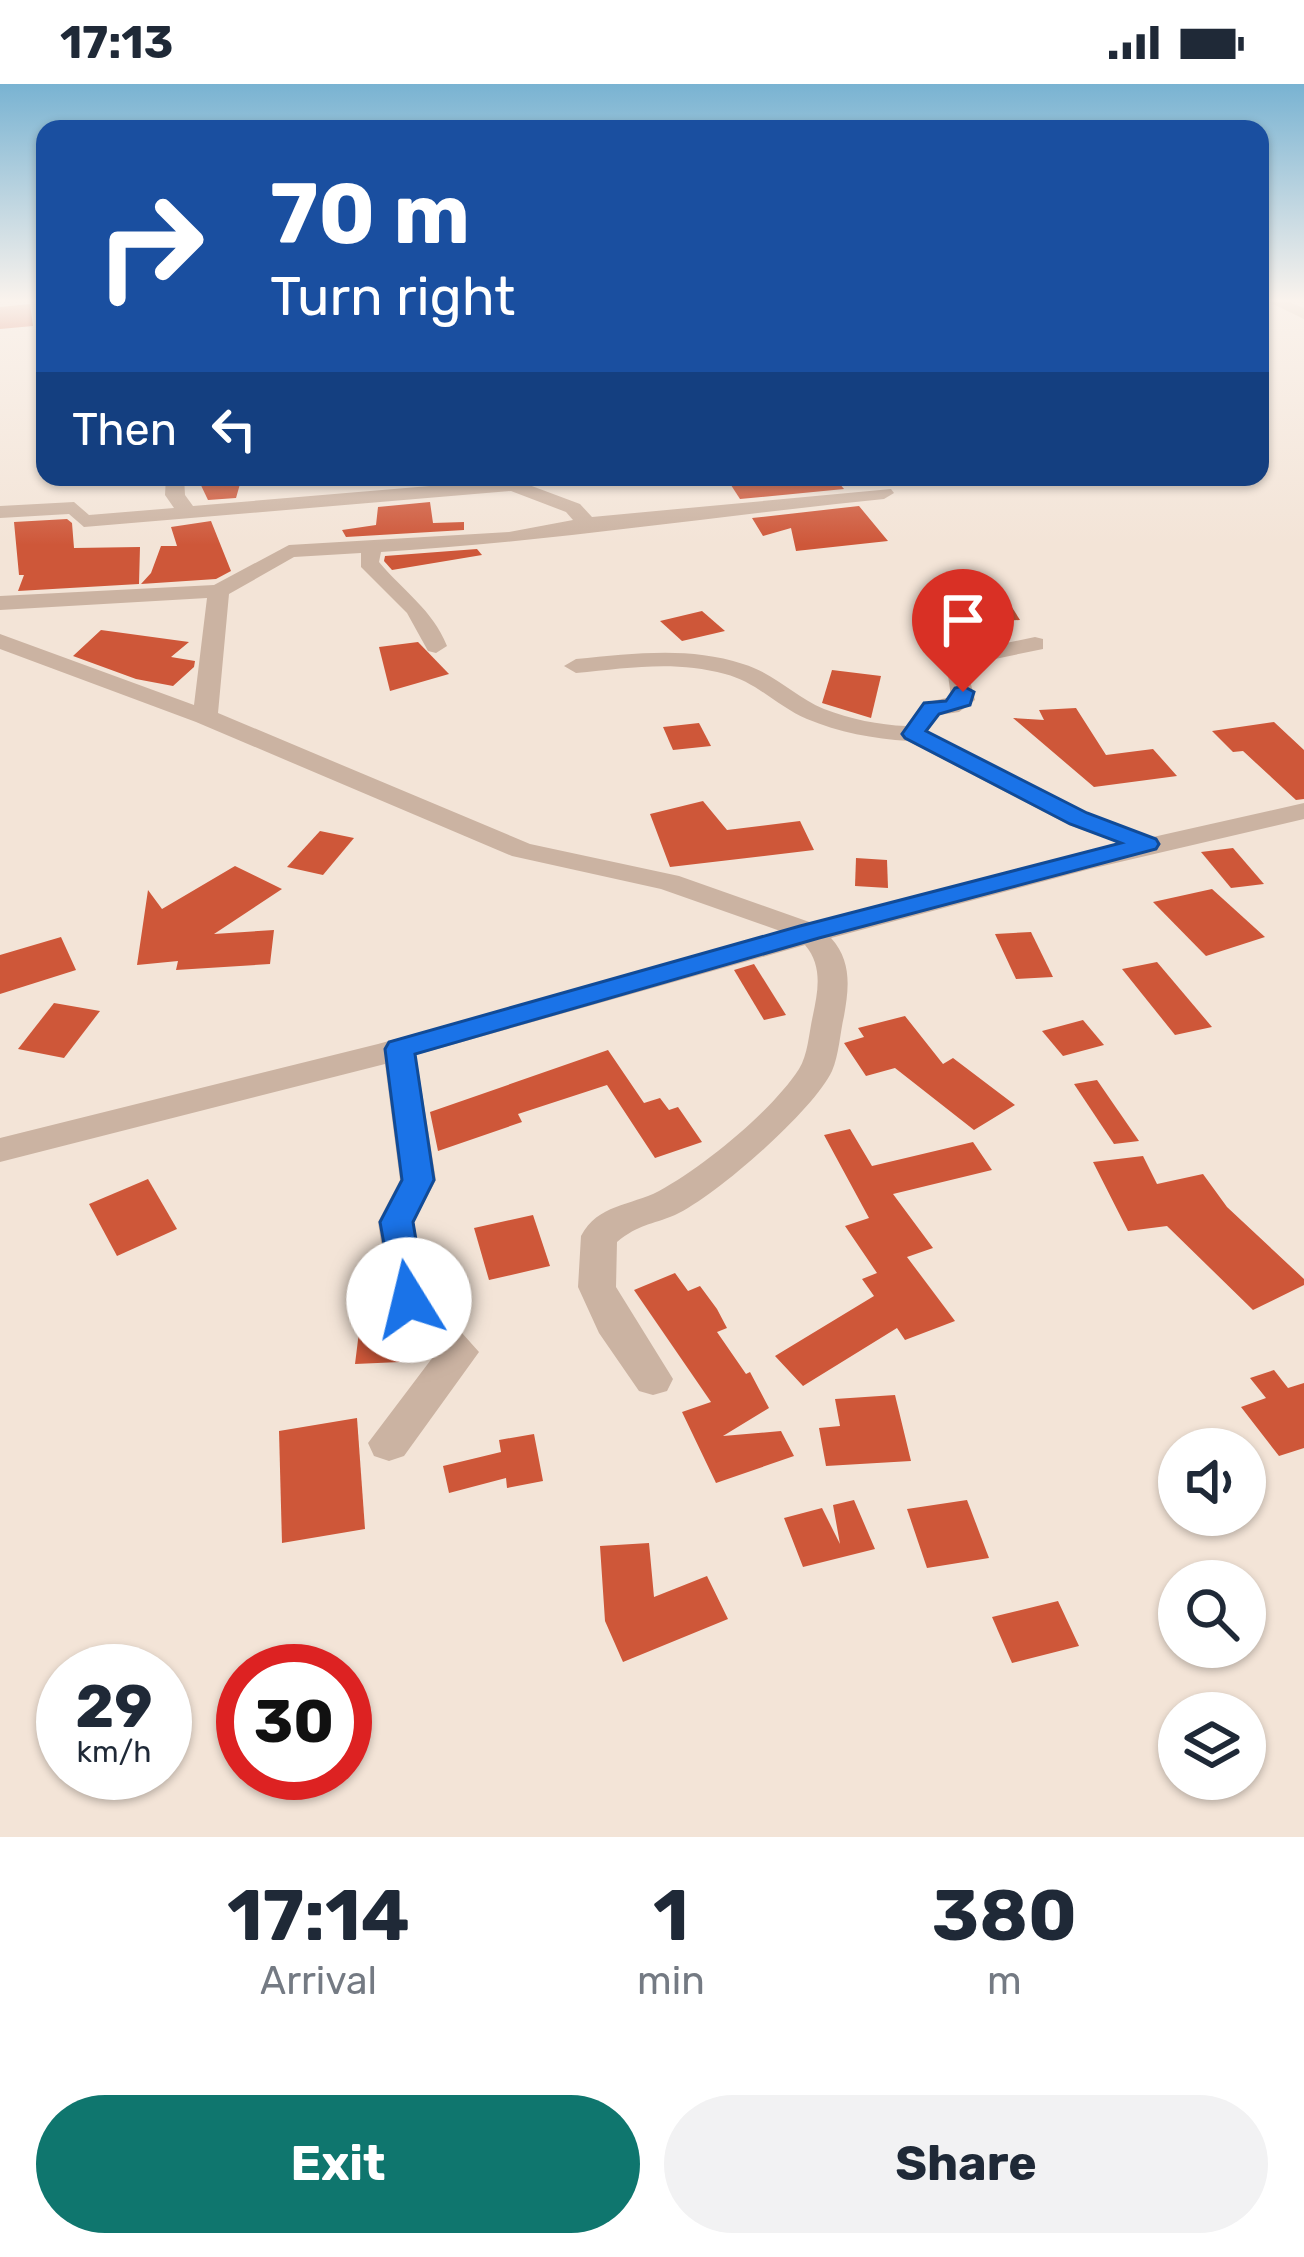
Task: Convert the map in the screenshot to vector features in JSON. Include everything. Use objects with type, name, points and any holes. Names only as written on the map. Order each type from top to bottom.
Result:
[{"type":"street","points":[[173,486],[189,514]]},
{"type":"street","points":[[0,603],[219,591],[282,545],[374,545],[498,511],[519,486],[573,508],[587,524]]},
{"type":"street","points":[[0,512],[74,508],[84,520],[212,512],[249,515],[260,526],[311,500],[498,511],[587,524],[884,493]]},
{"type":"street","points":[[374,545],[368,563],[385,586],[424,613],[436,646]]},
{"type":"street","points":[[205,717],[219,591]]},
{"type":"street","points":[[0,641],[205,717],[523,850],[669,882],[809,932],[826,950],[835,983],[817,1070],[783,1110],[701,1182],[663,1205],[627,1214],[598,1236],[597,1287],[614,1322],[653,1379]]},
{"type":"street","points":[[913,734],[932,708],[963,700],[960,675],[952,661],[1035,644]]},
{"type":"street","points":[[576,666],[679,656],[702,659],[773,686],[813,713],[843,724],[913,734],[1061,810],[1147,844]]},
{"type":"street","points":[[0,1150],[399,1049],[809,932],[1147,844],[1304,811]]},
{"type":"street","points":[[388,1443],[459,1352],[409,1300],[397,1222],[418,1180],[399,1049]]},
{"type":"building","points":[[201,486],[239,486],[236,498],[208,500]]},
{"type":"building","points":[[732,486],[844,489],[740,499]]},
{"type":"building","points":[[430,502],[433,523],[464,522],[464,530],[346,537],[342,530],[376,525],[378,507]]},
{"type":"building","points":[[859,506],[888,541],[796,551],[791,528],[763,536],[752,518]]},
{"type":"building","points":[[67,519],[72,523],[74,548],[140,547],[139,584],[18,591],[24,575],[19,575],[14,522]]},
{"type":"building","points":[[211,521],[231,571],[216,579],[141,584],[151,573],[161,546],[177,546],[171,527]]},
{"type":"building","points":[[477,549],[482,555],[392,570],[384,561],[385,556]]},
{"type":"building","points":[[1001,590],[1020,620],[984,622],[966,592]]},
{"type":"building","points":[[702,611],[725,631],[682,641],[660,621]]},
{"type":"building","points":[[101,630],[189,642],[171,657],[195,661],[194,667],[173,686],[136,679],[73,656]]},
{"type":"building","points":[[418,642],[449,674],[390,691],[379,647]]},
{"type":"building","points":[[832,670],[881,676],[871,718],[822,703]]},
{"type":"building","points":[[1076,708],[1106,755],[1153,749],[1177,776],[1094,787],[1013,718],[1044,720],[1039,710]]},
{"type":"building","points":[[1274,722],[1304,750],[1304,799],[1296,800],[1243,751],[1233,752],[1212,731]]},
{"type":"building","points":[[699,723],[711,746],[673,750],[663,727]]},
{"type":"building","points":[[703,801],[727,830],[800,821],[814,850],[670,867],[650,814]]},
{"type":"building","points":[[320,831],[354,838],[323,875],[287,867]]},
{"type":"building","points":[[1233,848],[1264,884],[1231,888],[1201,852]]},
{"type":"building","points":[[856,858],[887,860],[888,888],[855,886]]},
{"type":"building","points":[[235,866],[282,889],[214,934],[274,930],[270,964],[176,970],[178,961],[137,965],[148,890],[162,909]]},
{"type":"building","points":[[1212,889],[1265,937],[1206,956],[1153,902]]},
{"type":"building","points":[[1031,932],[1053,977],[1016,979],[995,934]]},
{"type":"building","points":[[61,937],[76,970],[0,994],[0,955]]},
{"type":"building","points":[[1157,962],[1212,1027],[1175,1035],[1122,969]]},
{"type":"building","points":[[754,964],[786,1015],[764,1020],[734,970]]},
{"type":"building","points":[[54,1003],[100,1011],[64,1058],[18,1049]]},
{"type":"building","points":[[905,1016],[943,1064],[953,1058],[1015,1105],[974,1130],[895,1068],[866,1076],[844,1043],[864,1037],[858,1028]]},
{"type":"building","points":[[1083,1020],[1104,1045],[1063,1056],[1042,1031]]},
{"type":"building","points":[[608,1050],[644,1103],[660,1098],[669,1110],[678,1107],[702,1142],[655,1158],[607,1085],[518,1114],[522,1122],[438,1151],[430,1112]]},
{"type":"building","points":[[1097,1080],[1139,1141],[1114,1144],[1074,1084]]},
{"type":"building","points":[[850,1129],[872,1166],[973,1142],[992,1170],[893,1194],[933,1248],[907,1257],[955,1321],[905,1340],[897,1328],[803,1386],[775,1356],[874,1296],[862,1279],[877,1273],[845,1226],[869,1218],[824,1135]]},
{"type":"building","points":[[1143,1156],[1157,1184],[1203,1174],[1227,1207],[1304,1279],[1304,1285],[1253,1310],[1167,1226],[1128,1231],[1093,1162]]},
{"type":"building","points":[[148,1179],[177,1229],[117,1256],[89,1204]]},
{"type":"building","points":[[533,1215],[550,1266],[489,1280],[474,1228]]},
{"type":"building","points":[[675,1273],[688,1291],[700,1286],[717,1309],[727,1328],[717,1332],[746,1374],[750,1372],[769,1408],[723,1436],[781,1431],[794,1456],[716,1483],[682,1412],[711,1402],[634,1290]]},
{"type":"building","points":[[402,1330],[400,1362],[355,1364],[359,1332]]},
{"type":"building","points":[[1274,1370],[1288,1388],[1304,1383],[1304,1448],[1279,1456],[1266,1439],[1266,1428],[1257,1428],[1241,1407],[1266,1398],[1250,1378]]},
{"type":"building","points":[[895,1395],[911,1461],[826,1466],[819,1428],[840,1426],[835,1399]]},
{"type":"building","points":[[357,1418],[365,1529],[282,1543],[279,1431]]},
{"type":"building","points":[[534,1434],[543,1481],[507,1488],[506,1478],[449,1493],[443,1466],[501,1452],[499,1440]]},
{"type":"building","points":[[854,1500],[875,1549],[803,1567],[784,1518],[822,1508],[840,1544],[833,1505]]},
{"type":"building","points":[[967,1500],[989,1558],[927,1568],[907,1509]]},
{"type":"building","points":[[649,1543],[654,1597],[707,1576],[728,1619],[623,1662],[605,1621],[600,1546]]},
{"type":"building","points":[[1058,1601],[1079,1646],[1012,1663],[992,1617]]},
{"type":"route","points":[[409,1300],[397,1222],[418,1180],[399,1049],[809,932],[1147,844],[1078,818],[913,734],[932,708],[950,707],[963,700],[963,692]]}]
